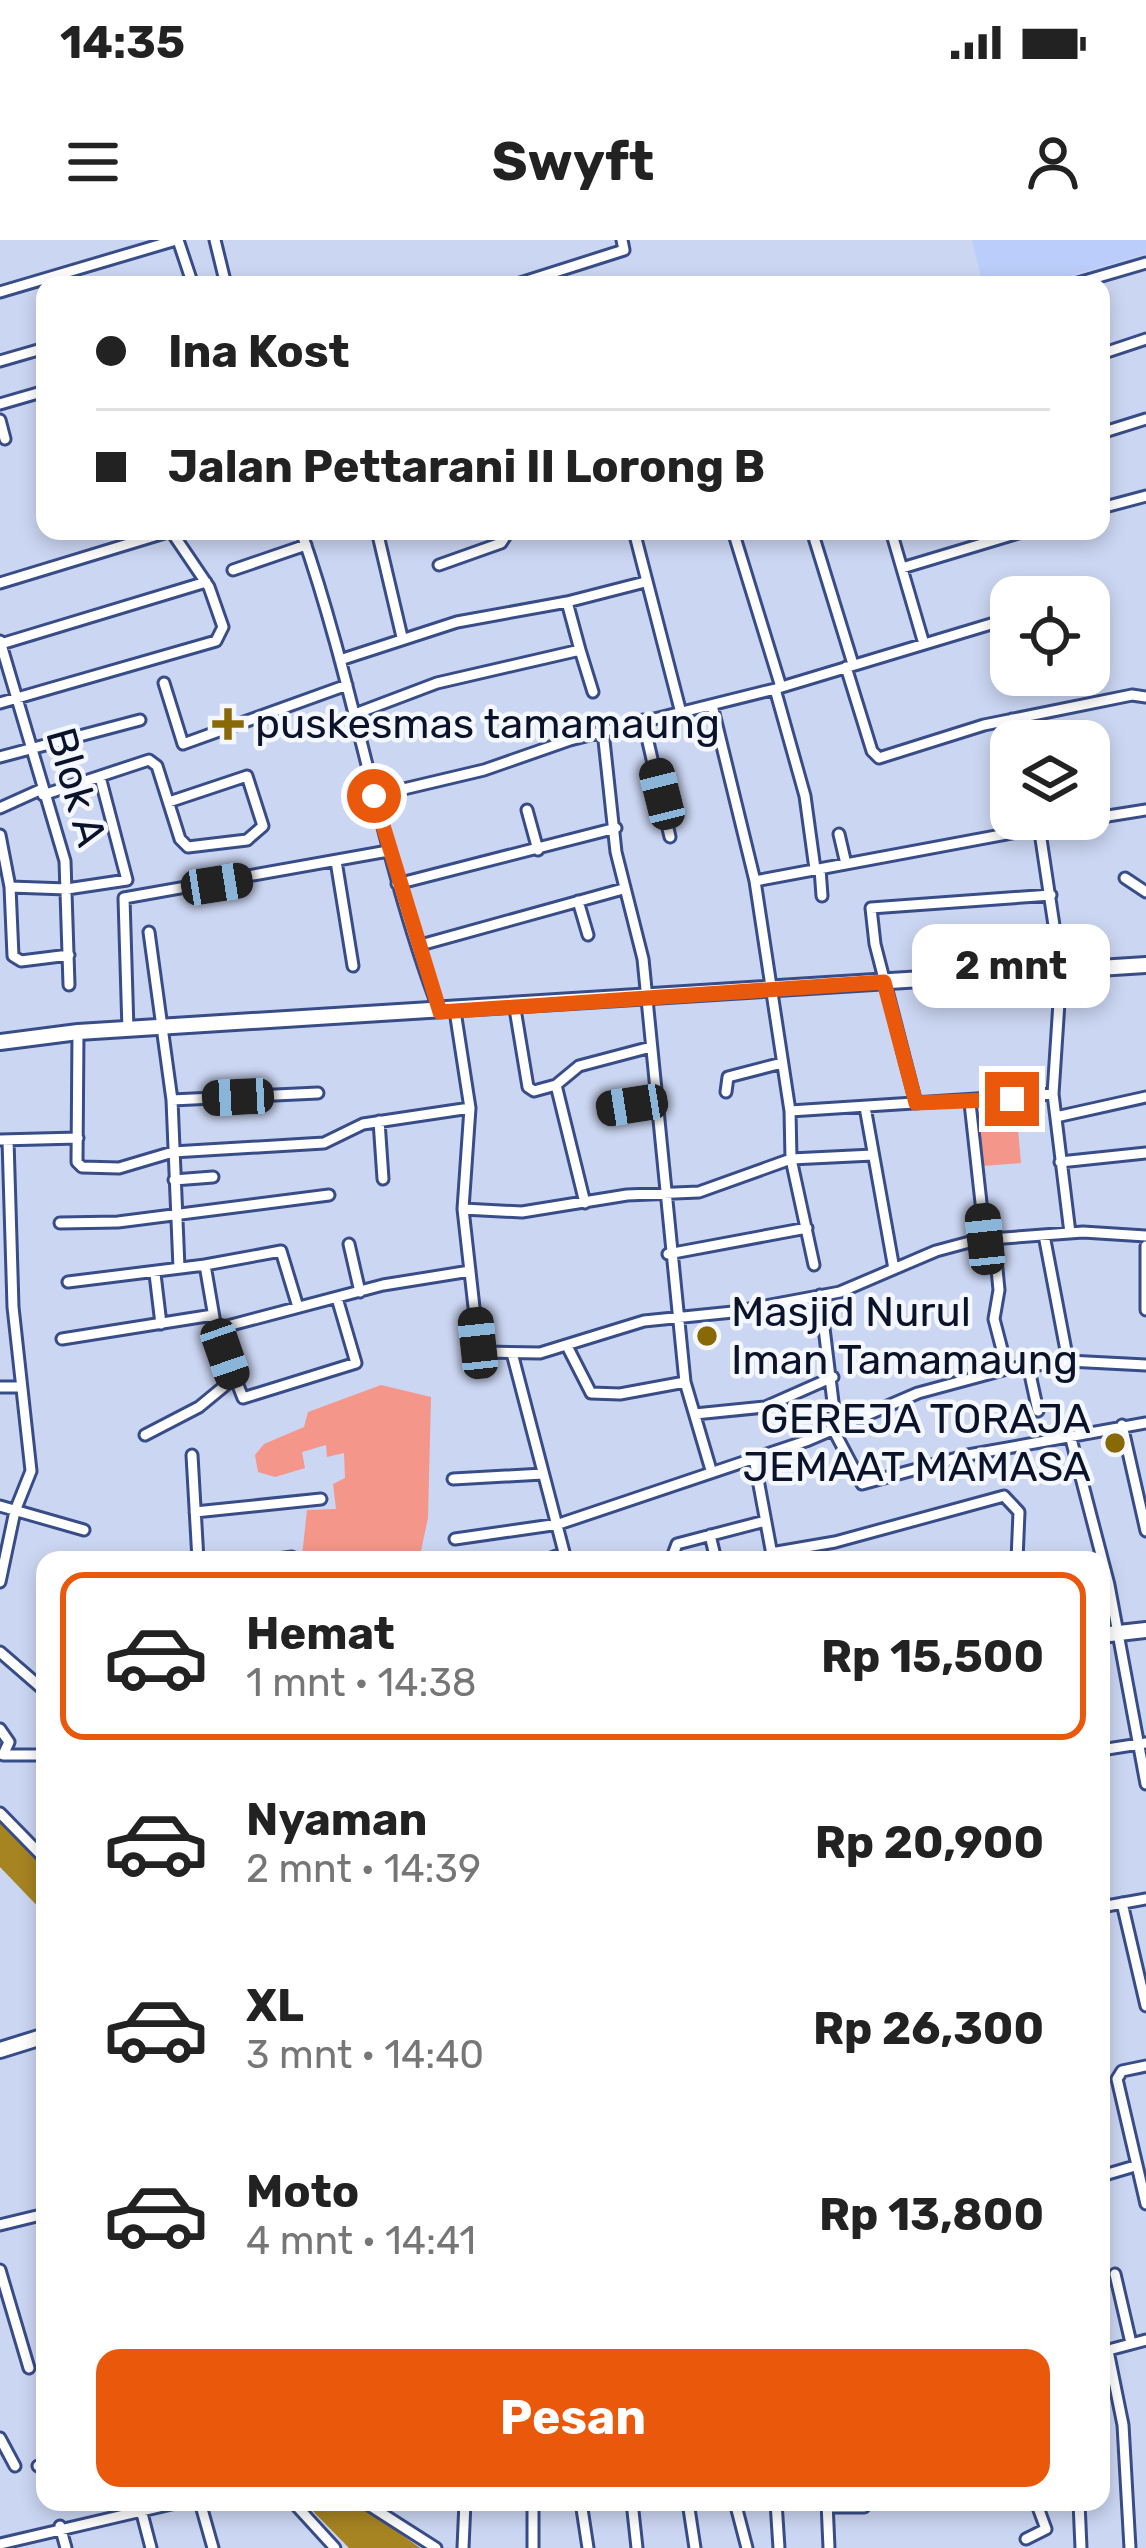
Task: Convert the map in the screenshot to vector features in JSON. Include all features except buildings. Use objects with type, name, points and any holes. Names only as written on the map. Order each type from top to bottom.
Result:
[{"type":"main road","points":[[0,1042],[78,1032],[1146,964]]},
{"type":"main road","points":[[1110,1634],[1146,1630]]},
{"type":"main road","points":[[0,2050],[36,2039]]},
{"type":"street","points":[[54,276],[177,240],[190,276]]},
{"type":"street","points":[[215,240],[224,276]]},
{"type":"street","points":[[562,276],[624,250],[622,240]]},
{"type":"street","points":[[1102,276],[1146,263]]},
{"type":"street","points":[[0,292],[36,281]]},
{"type":"street","points":[[1110,351],[1146,339]]},
{"type":"street","points":[[0,361],[36,351]]},
{"type":"street","points":[[0,404],[36,390]]},
{"type":"street","points":[[1110,430],[1146,419]]},
{"type":"street","points":[[0,420],[5,439]]},
{"type":"street","points":[[1110,506],[1146,496]]},
{"type":"street","points":[[0,583],[144,540]]},
{"type":"street","points":[[0,704],[220,637],[221,619],[206,583],[176,540]]},
{"type":"street","points":[[304,540],[355,714],[397,884],[417,946],[447,1011],[470,1108],[463,1209],[480,1348],[512,1353],[567,1346],[623,1326],[733,1312],[820,1294],[990,1239],[1070,1233],[1146,1236]]},
{"type":"street","points":[[379,540],[403,637]]},
{"type":"street","points":[[439,565],[503,540]]},
{"type":"street","points":[[636,540],[681,713]]},
{"type":"street","points":[[736,540],[805,796],[822,896]]},
{"type":"street","points":[[814,540],[877,757],[1012,718],[1132,695],[1146,697]]},
{"type":"street","points":[[894,540],[924,644]]},
{"type":"street","points":[[902,568],[995,540]]},
{"type":"street","points":[[233,570],[306,545]]},
{"type":"street","points":[[340,660],[403,637],[645,582]]},
{"type":"street","points":[[0,642],[206,583]]},
{"type":"street","points":[[567,602],[593,692]]},
{"type":"street","points":[[374,796],[484,770],[603,731],[778,688],[990,624]]},
{"type":"street","name":"Blok A","points":[[0,642],[65,861],[69,985]]},
{"type":"street","points":[[355,714],[437,683],[580,650]]},
{"type":"street","points":[[164,683],[183,744],[347,686]]},
{"type":"street","points":[[712,705],[755,881],[790,1111],[791,1160],[814,1264]]},
{"type":"street","points":[[0,757],[140,719]]},
{"type":"street","points":[[643,720],[670,837]]},
{"type":"street","points":[[603,731],[623,889],[642,950],[668,1254],[685,1382],[711,1470]]},
{"type":"street","points":[[0,808],[151,761],[180,839],[188,847],[248,840],[263,826],[247,776],[169,802]]},
{"type":"street","points":[[10,887],[115,886],[128,878],[100,777]]},
{"type":"street","points":[[527,810],[538,850]]},
{"type":"street","points":[[1110,816],[1146,810]]},
{"type":"street","points":[[397,884],[616,828]]},
{"type":"street","points":[[755,881],[990,833]]},
{"type":"street","points":[[839,834],[846,864]]},
{"type":"street","points":[[0,835],[10,887],[8,940],[15,959],[69,955]]},
{"type":"street","points":[[1042,840],[1061,971],[1053,1094],[1070,1233]]},
{"type":"street","points":[[128,1030],[122,900],[388,851]]},
{"type":"street","points":[[336,861],[353,966]]},
{"type":"street","points":[[1125,878],[1146,892]]},
{"type":"street","points":[[417,946],[623,889]]},
{"type":"street","points":[[916,1103],[884,982],[871,907],[1051,896]]},
{"type":"street","points":[[578,901],[588,935]]},
{"type":"street","points":[[149,932],[172,1100],[179,1268]]},
{"type":"street","points":[[514,1003],[529,1089],[556,1085],[579,1066],[651,1047]]},
{"type":"street","points":[[78,1032],[82,1168],[119,1168],[173,1152],[324,1143],[379,1121],[470,1108]]},
{"type":"street","points":[[726,1092],[728,1076],[782,1063]]},
{"type":"street","points":[[556,1085],[585,1203]]},
{"type":"street","points":[[172,1100],[318,1093]]},
{"type":"street","points":[[790,1111],[970,1103],[1053,1094]]},
{"type":"street","points":[[1056,1117],[1146,1096]]},
{"type":"street","points":[[608,1109],[656,1102]]},
{"type":"street","points":[[970,1103],[999,1290],[994,1319],[1007,1369]]},
{"type":"street","points":[[865,1107],[894,1269]]},
{"type":"street","points":[[379,1121],[382,1179]]},
{"type":"street","points":[[0,1578],[15,1511],[31,1472],[4,1236],[4,1140],[78,1138]]},
{"type":"street","points":[[1060,1162],[1146,1153]]},
{"type":"street","points":[[463,1209],[522,1212],[663,1192],[705,1191],[791,1160],[872,1155]]},
{"type":"street","points":[[173,1180],[213,1177]]},
{"type":"street","points":[[60,1223],[118,1222],[174,1211],[329,1195]]},
{"type":"street","points":[[668,1254],[807,1228]]},
{"type":"street","points":[[1044,1235],[1069,1361]]},
{"type":"street","points":[[349,1244],[360,1292]]},
{"type":"street","points":[[1146,1246],[1146,1310]]},
{"type":"street","points":[[68,1282],[154,1274],[281,1251],[298,1307]]},
{"type":"street","points":[[206,1265],[216,1329],[245,1399],[355,1364],[337,1298]]},
{"type":"street","points":[[216,1329],[360,1292],[470,1271]]},
{"type":"street","points":[[154,1274],[161,1324]]},
{"type":"street","points":[[820,1294],[833,1377],[835,1428],[862,1484],[968,1455],[1146,1423]]},
{"type":"street","points":[[62,1339],[213,1315]]},
{"type":"street","points":[[567,1346],[591,1393],[620,1394],[685,1382]]},
{"type":"street","points":[[512,1353],[564,1551]]},
{"type":"street","points":[[455,1539],[559,1524],[754,1458],[918,1393],[1007,1369],[1069,1361],[1146,1366]]},
{"type":"street","points":[[1028,1365],[1038,1411]]},
{"type":"street","points":[[695,1414],[765,1407],[833,1377]]},
{"type":"street","points":[[145,1435],[199,1407],[233,1379]]},
{"type":"street","points":[[0,1387],[21,1387]]},
{"type":"street","points":[[1122,1425],[1146,1531]]},
{"type":"street","points":[[1070,1436],[1098,1551]]},
{"type":"street","points":[[192,1455],[197,1551]]},
{"type":"street","points":[[754,1458],[771,1551]]},
{"type":"street","points":[[453,1479],[543,1474]]},
{"type":"street","points":[[798,1551],[1004,1496],[1019,1512],[1017,1551]]},
{"type":"street","points":[[195,1512],[320,1499]]},
{"type":"street","points":[[0,1506],[84,1530]]},
{"type":"street","points":[[672,1551],[674,1545],[765,1521]]},
{"type":"street","points":[[710,1535],[714,1551]]},
{"type":"street","points":[[1110,1601],[1142,1743],[1146,1784]]},
{"type":"street","points":[[0,1652],[36,1683]]},
{"type":"street","points":[[0,1729],[9,1742],[2,1758],[36,1756]]},
{"type":"street","points":[[1110,1748],[1142,1743]]},
{"type":"street","points":[[0,1813],[36,1850]]},
{"type":"street","points":[[1110,1906],[1146,1899]]},
{"type":"street","points":[[1122,1904],[1146,2006]]},
{"type":"street","points":[[1146,2066],[1118,2076],[1146,2204]]},
{"type":"street","points":[[1110,2173],[1135,2166]]},
{"type":"street","points":[[0,2225],[36,2216]]},
{"type":"street","points":[[0,2270],[29,2368]]},
{"type":"street","points":[[1115,2273],[1131,2343]]},
{"type":"street","points":[[0,2316],[12,2313]]},
{"type":"street","points":[[1110,2349],[1146,2340]]},
{"type":"street","points":[[1110,2370],[1124,2425],[1130,2548]]},
{"type":"street","points":[[0,2438],[15,2466]]},
{"type":"street","points":[[2,2545],[120,2511]]},
{"type":"street","points":[[141,2511],[151,2548]]},
{"type":"street","points":[[203,2511],[213,2548]]},
{"type":"street","points":[[301,2511],[332,2547]]},
{"type":"street","points":[[378,2511],[436,2548]]},
{"type":"street","points":[[464,2548],[465,2511]]},
{"type":"street","points":[[533,2511],[533,2548]]},
{"type":"street","points":[[582,2511],[588,2548]]},
{"type":"street","points":[[633,2511],[637,2548]]},
{"type":"street","points":[[689,2511],[695,2548]]},
{"type":"street","points":[[737,2511],[747,2548]]},
{"type":"street","points":[[777,2511],[779,2548]]},
{"type":"street","points":[[828,2511],[829,2548]]},
{"type":"street","points":[[1027,2539],[1046,2529],[1039,2511]]},
{"type":"street","points":[[1079,2511],[1081,2548]]},
{"type":"street","points":[[60,2526],[66,2548]]},
{"type":"shaded area","points":[[972,240],[1146,240],[1146,254],[1069,276],[981,276]]},
{"type":"shaded area","points":[[1016,1108],[1021,1163],[982,1166],[977,1112]]},
{"type":"shaded area","points":[[381,1385],[431,1397],[428,1518],[421,1551],[303,1551],[307,1510],[336,1509],[333,1484],[345,1478],[344,1453],[327,1457],[326,1445],[302,1452],[305,1468],[275,1477],[258,1472],[255,1455],[264,1444],[304,1427],[308,1412]]},
{"type":"shaded area","points":[[0,1819],[36,1857],[36,1905],[0,1867]]},
{"type":"shaded area","points":[[313,2511],[369,2511],[420,2548],[349,2548]]},
{"type":"place","name":"puskesmas tamamaung","points":[[228,724]]},
{"type":"place","name":"Masjid Nurul Iman Tamamaung","points":[[707,1336]]},
{"type":"place","name":"GEREJA TORAJA JEMAAT MAMASA","points":[[1115,1443]]},
{"type":"route","points":[[374,796],[440,1012],[514,1003],[884,982],[916,1103],[1012,1099]]}]
